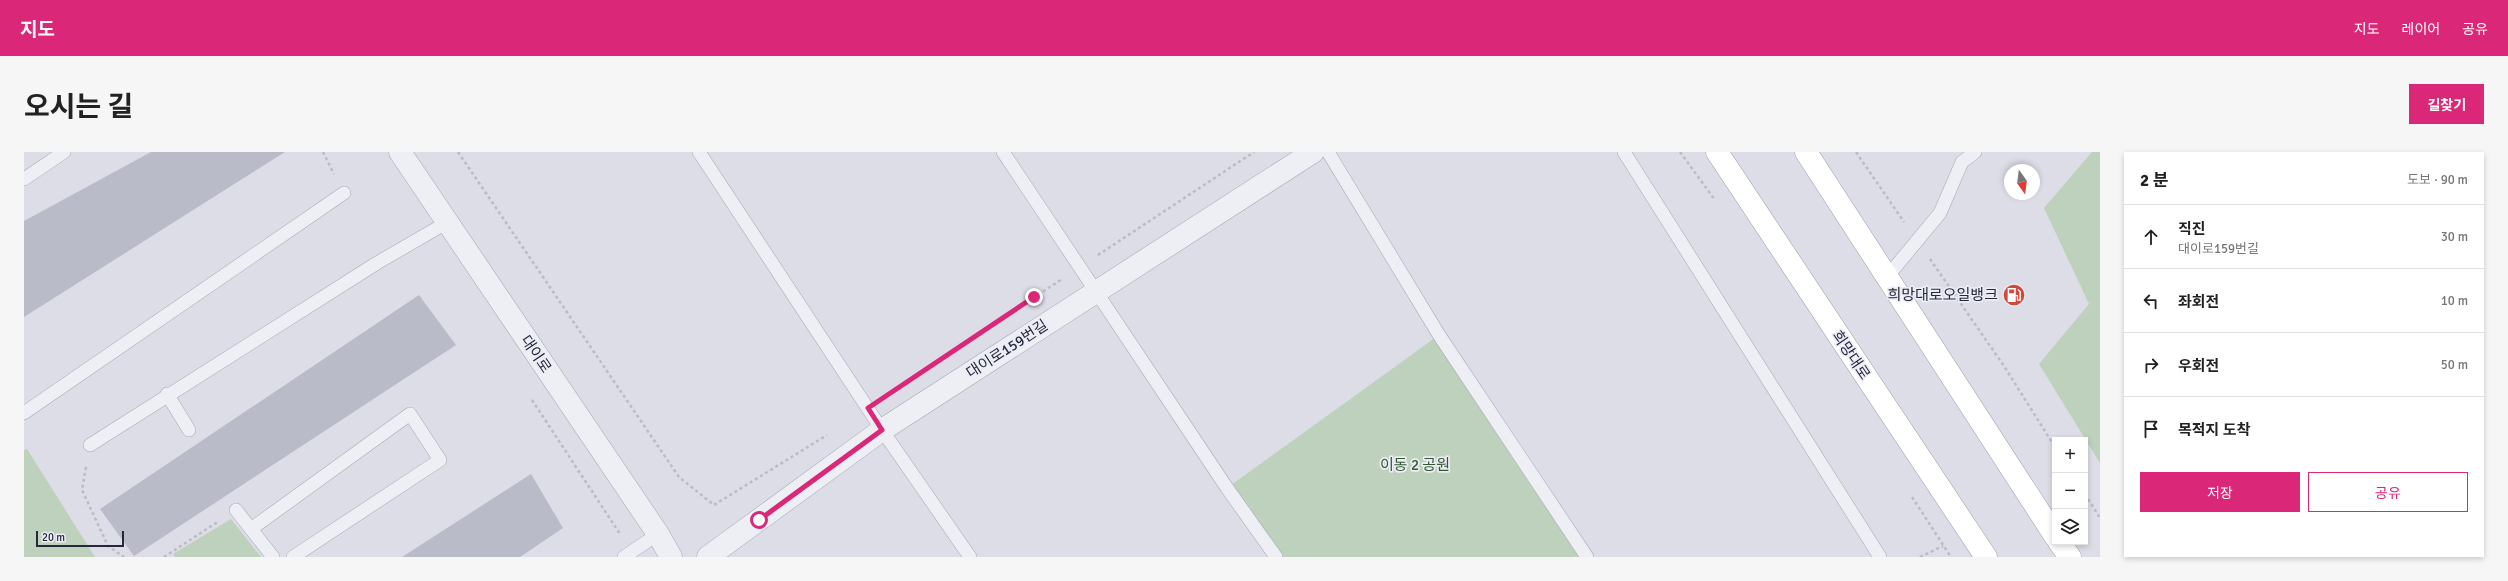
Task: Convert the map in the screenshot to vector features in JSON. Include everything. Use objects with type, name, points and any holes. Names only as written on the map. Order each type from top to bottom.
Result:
[{"type":"main road","name":"희망대로","points":[[1717,152],[1986,557]]},
{"type":"main road","points":[[1806,152],[2052,531]]},
{"type":"main road","points":[[2061,545],[2070,557]]},
{"type":"street","name":"대이로","points":[[400,152],[446,223],[658,534],[671,557]]},
{"type":"street","name":"대이로159번길","points":[[708,557],[882,430],[1096,290],[1314,152]]},
{"type":"lane","points":[[24,179],[64,152]]},
{"type":"lane","points":[[699,152],[882,430],[970,557]]},
{"type":"lane","points":[[1003,152],[1227,488],[1276,557]]},
{"type":"lane","points":[[1328,152],[1438,336],[1587,557]]},
{"type":"lane","points":[[1624,152],[1880,557]]},
{"type":"lane","points":[[1887,278],[1940,213],[1962,162],[1975,152]]},
{"type":"lane","points":[[24,413],[344,192]]},
{"type":"lane","points":[[90,445],[167,394],[377,263],[446,223]]},
{"type":"lane","points":[[167,394],[189,430]]},
{"type":"lane","points":[[251,529],[410,414],[440,460],[292,557]]},
{"type":"lane","points":[[236,510],[273,557]]},
{"type":"lane","points":[[624,557],[658,534]]},
{"type":"path","points":[[458,152],[679,477],[714,505],[830,433]]},
{"type":"path","points":[[1014,311],[1254,152]]},
{"type":"path","points":[[1856,152],[2004,366],[2052,441]]},
{"type":"path","points":[[532,400],[622,536]]},
{"type":"path","points":[[90,445],[82,490],[108,546],[124,557]]},
{"type":"path","points":[[2088,499],[2100,518]]},
{"type":"path","points":[[164,557],[236,510]]},
{"type":"path","points":[[1920,557],[1943,546]]},
{"type":"green space","points":[[2092,152],[2100,152],[2100,463],[2088,444],[2088,437],[2084,437],[2039,364],[2089,304],[2044,208]]},
{"type":"green space","name":"이동 2 공원","points":[[1439,335],[1587,557],[1276,557],[1227,488]]},
{"type":"green space","points":[[27,449],[95,557],[24,557],[24,450]]},
{"type":"green space","points":[[231,519],[261,557],[175,557],[173,554]]},
{"type":"building","points":[[151,152],[285,152],[24,317],[24,221]]},
{"type":"building","points":[[419,295],[456,345],[134,556],[100,509]]},
{"type":"building","points":[[531,474],[563,528],[520,557],[402,557]]},
{"type":"place","name":"희망대로오일뱅크","points":[[2014,295]]},
{"type":"route","points":[[759,520],[882,430],[868,408],[1034,297]]}]
